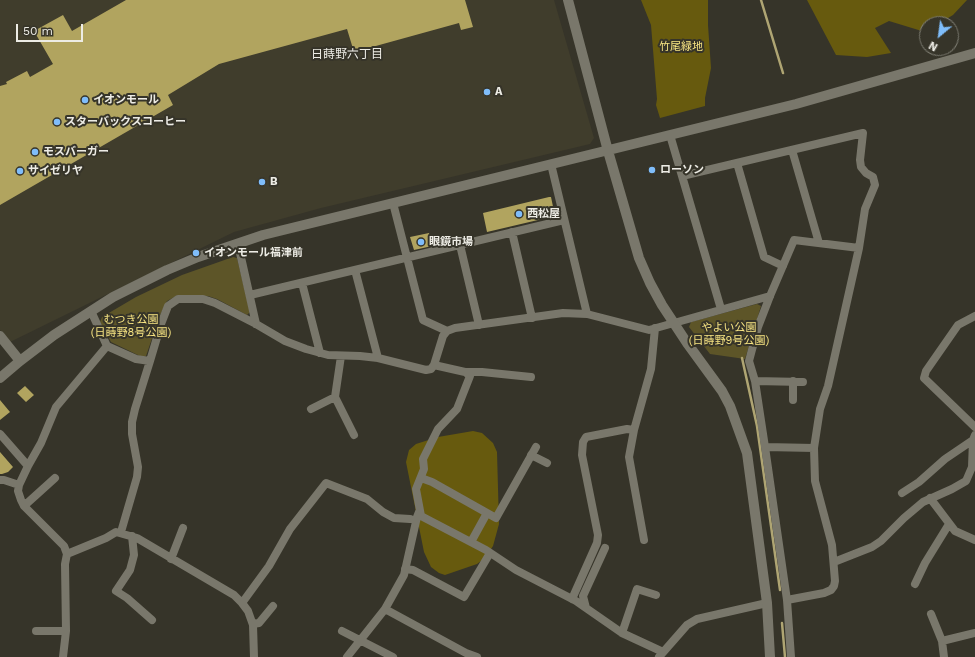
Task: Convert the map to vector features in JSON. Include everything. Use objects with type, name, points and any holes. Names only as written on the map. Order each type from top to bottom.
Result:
[{"type":"street","points":[[562,0],[600,135],[608,151]]},
{"type":"street","points":[[568,0],[608,151],[639,258],[650,283],[673,322],[722,391],[730,406],[747,453],[767,603],[770,657]]},
{"type":"street","points":[[0,378],[54,336],[113,297],[167,270],[198,257],[262,235],[796,104],[975,53]]},
{"type":"street","points":[[682,176],[862,133],[860,160],[861,167],[866,173],[873,177],[875,185],[865,209],[859,248],[828,386],[820,409],[814,448],[814,480],[829,532],[834,562],[834,586],[831,590],[824,593],[787,600]]},
{"type":"street","points":[[670,135],[720,309]]},
{"type":"street","points":[[792,150],[819,243]]},
{"type":"street","points":[[737,163],[764,257],[783,266]]},
{"type":"street","points":[[551,164],[587,314]]},
{"type":"street","points":[[393,203],[423,320],[447,331]]},
{"type":"street","points":[[250,295],[564,220]]},
{"type":"street","points":[[512,232],[532,318]]},
{"type":"street","points":[[791,657],[787,600],[755,381],[749,361],[758,327],[794,240],[859,248]]},
{"type":"street","points":[[238,244],[256,324]]},
{"type":"street","points":[[460,245],[479,325]]},
{"type":"street","points":[[354,270],[378,358]]},
{"type":"street","points":[[302,283],[320,353]]},
{"type":"street","points":[[121,532],[137,477],[138,467],[132,434],[132,422],[135,409],[168,306],[178,300],[203,299],[215,303],[285,341],[320,353],[328,355],[378,358],[426,370],[431,369],[434,365],[440,342],[447,331],[455,328],[563,313],[587,314],[649,330],[673,322],[770,296]]},
{"type":"street","points":[[91,311],[107,346],[136,359],[150,362]]},
{"type":"street","points":[[975,316],[958,325],[926,371],[924,378],[975,427]]},
{"type":"street","points":[[644,540],[629,457],[634,430],[651,369],[655,328]]},
{"type":"street","points":[[0,336],[20,361]]},
{"type":"street","points":[[63,657],[66,631],[65,564],[68,554],[64,546],[24,506],[18,491],[19,485],[41,443],[56,407],[107,346]]},
{"type":"street","points":[[341,356],[335,397],[354,435]]},
{"type":"street","points":[[434,365],[465,372],[482,372],[531,377]]},
{"type":"street","points":[[347,657],[385,609],[404,575],[419,512],[416,489],[424,469],[423,459],[438,429],[457,409],[470,376],[465,372]]},
{"type":"street","points":[[755,381],[802,382]]},
{"type":"street","points":[[793,382],[793,400]]},
{"type":"street","points":[[311,409],[335,397]]},
{"type":"street","points":[[572,599],[597,543],[598,535],[582,455],[583,442],[586,437],[627,429],[634,430]]},
{"type":"street","points":[[0,434],[28,466]]},
{"type":"street","points":[[834,562],[872,547],[881,541],[904,518],[923,502],[952,489],[966,480],[972,467],[974,438]]},
{"type":"street","points":[[902,493],[919,482],[974,438]]},
{"type":"street","points":[[421,478],[432,482],[496,518],[536,446]]},
{"type":"street","points":[[765,447],[814,448]]},
{"type":"street","points":[[531,455],[547,463]]},
{"type":"street","points":[[24,506],[55,478]]},
{"type":"street","points":[[0,480],[19,485]]},
{"type":"street","points":[[242,603],[269,566],[290,529],[326,483],[367,499],[383,512],[394,518],[410,519]]},
{"type":"street","points":[[930,498],[955,531],[975,540]]},
{"type":"street","points":[[419,512],[421,516],[471,542],[516,570],[572,599],[622,633],[661,655],[687,625],[697,619],[767,603]]},
{"type":"street","points":[[471,542],[487,513]]},
{"type":"street","points":[[915,584],[925,563],[949,524]]},
{"type":"street","points":[[171,559],[183,528]]},
{"type":"street","points":[[68,554],[106,538],[116,532],[121,532],[132,536],[234,595],[248,611],[252,624],[254,657]]},
{"type":"street","points":[[132,536],[134,555],[130,570],[116,591],[127,598],[152,620]]},
{"type":"street","points":[[586,608],[583,596],[605,548]]},
{"type":"street","points":[[406,569],[413,570],[464,597],[490,553]]},
{"type":"street","points":[[622,633],[637,589],[656,595]]},
{"type":"street","points":[[252,624],[259,623],[273,606]]},
{"type":"street","points":[[385,609],[466,653],[477,657]]},
{"type":"street","points":[[931,614],[942,641],[944,657]]},
{"type":"street","points":[[36,631],[66,631]]},
{"type":"street","points":[[342,631],[393,657]]},
{"type":"street","points":[[942,641],[975,633]]},
{"type":"shaded area","points":[[0,0],[554,0],[594,138],[590,144],[321,208],[234,232],[10,342],[0,330]]},
{"type":"green space","name":"竹尾緑地","points":[[641,0],[708,0],[711,68],[705,98],[705,106],[660,118],[656,105],[657,99],[651,25]]},
{"type":"green space","points":[[807,0],[967,0],[951,16],[919,16],[919,30],[889,21],[875,28],[891,53],[867,57],[836,55]]},
{"type":"green space","name":"むつき公園 (日蒔野8号公園)","points":[[233,257],[237,258],[250,312],[247,315],[217,299],[208,296],[178,295],[167,301],[160,315],[146,356],[142,357],[111,342],[100,322],[102,317],[136,297],[182,275]]},
{"type":"green space","name":"やよい公園 (日蒔野9号公園)","points":[[757,304],[761,306],[745,359],[710,354],[689,327],[691,322]]},
{"type":"green space","points":[[473,431],[482,433],[493,443],[497,452],[499,524],[493,546],[485,558],[477,564],[445,575],[439,573],[431,567],[424,552],[406,462],[409,450],[416,444],[438,437]]},
{"type":"building","name":"イオンモール","points":[[126,0],[465,0],[473,27],[461,30],[459,23],[354,52],[347,29],[219,64],[168,95],[173,105],[0,205],[0,86],[7,84],[6,82],[27,71],[30,77],[53,64],[34,31],[63,15],[72,31]]},
{"type":"building","name":"西松屋","points":[[551,197],[555,216],[487,232],[483,213]]},
{"type":"building","name":"眼鏡市場","points":[[429,233],[432,246],[414,250],[410,237]]},
{"type":"building","points":[[25,386],[34,395],[26,402],[17,393]]},
{"type":"building","points":[[0,400],[10,412],[0,420]]},
{"type":"building","points":[[0,452],[13,467],[8,472],[2,474],[0,474]]},
{"type":"waterway","points":[[761,0],[783,73]]},
{"type":"waterway","points":[[742,358],[757,426],[780,590]]},
{"type":"waterway","points":[[782,623],[785,657]]},
{"type":"place","name":"A","points":[[487,92]]},
{"type":"place","name":"イオンモール","points":[[85,100]]},
{"type":"place","name":"スターバックスコーヒー","points":[[57,122]]},
{"type":"place","name":"モスバーガー","points":[[35,152]]},
{"type":"place","name":"ローソン","points":[[652,170]]},
{"type":"place","name":"サイゼリヤ","points":[[20,171]]},
{"type":"place","name":"B","points":[[262,182]]},
{"type":"place","name":"西松屋","points":[[519,214]]},
{"type":"place","name":"眼鏡市場","points":[[421,242]]},
{"type":"place","name":"イオンモール福津前","points":[[196,253]]},
{"type":"district","name":"日蒔野六丁目","points":[[347,54]]}]
